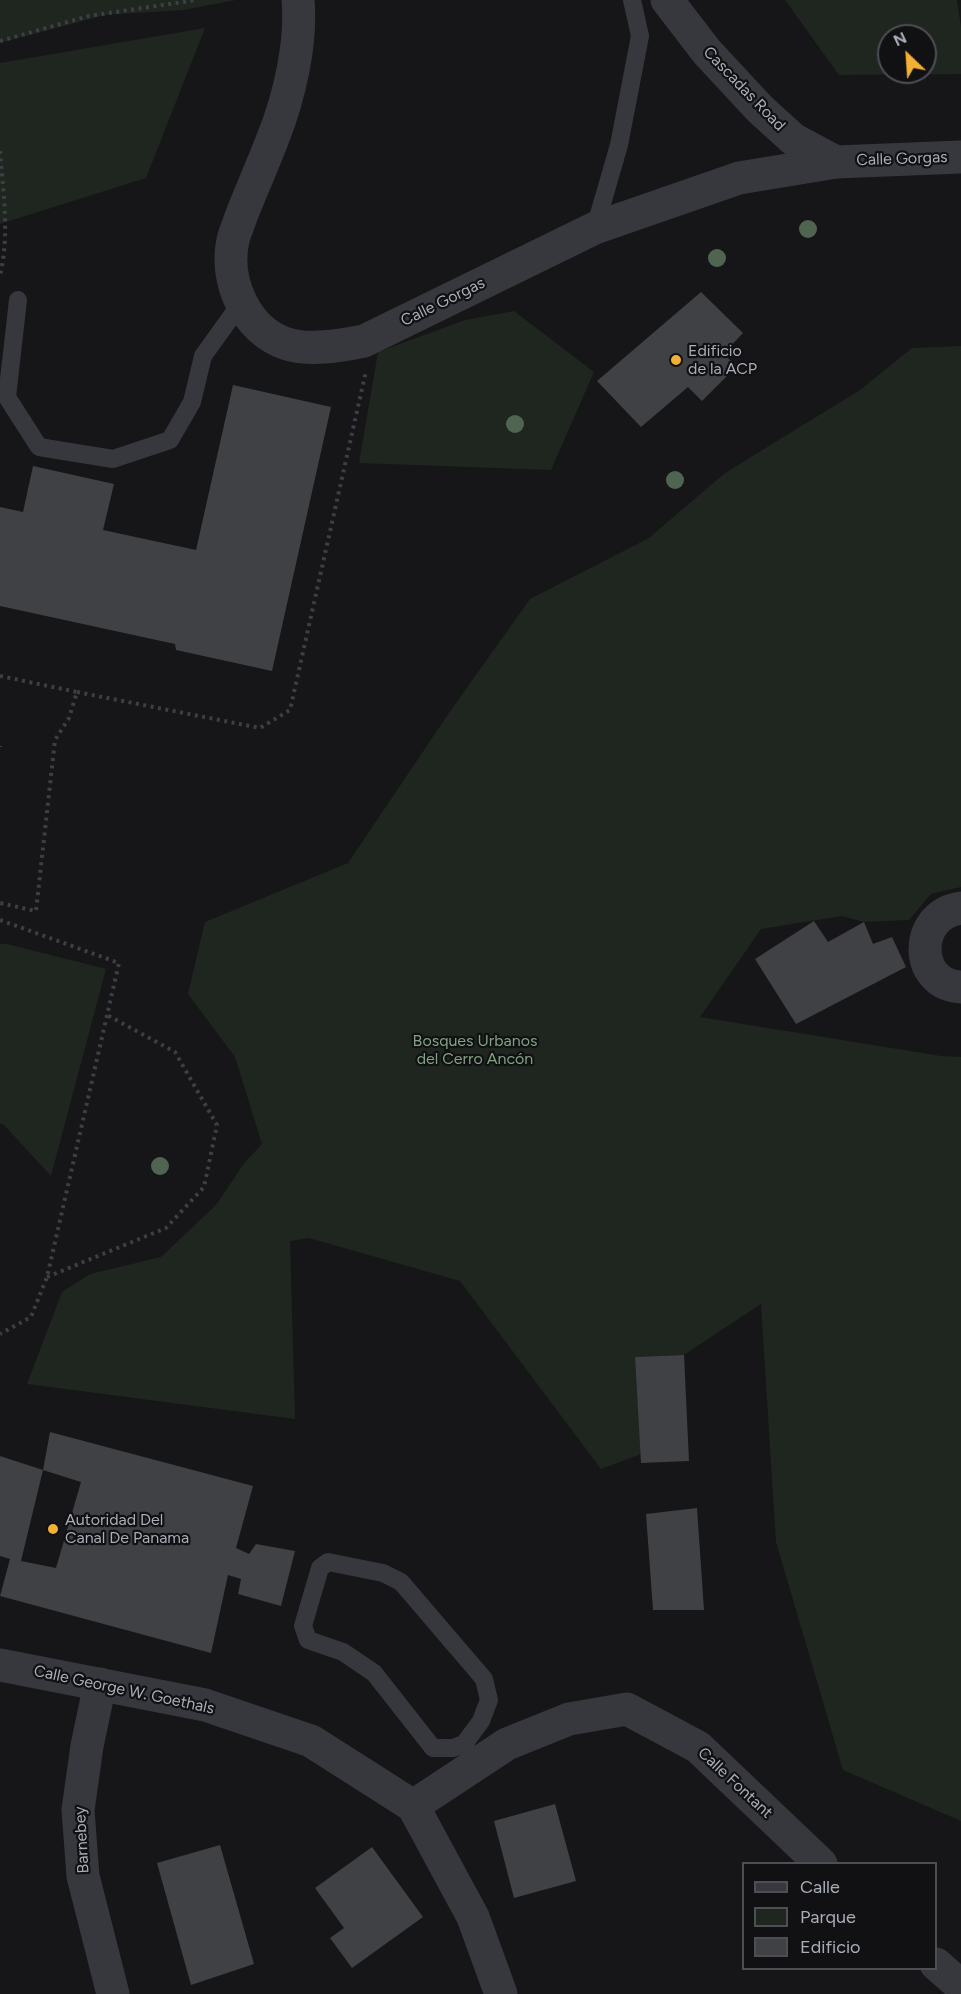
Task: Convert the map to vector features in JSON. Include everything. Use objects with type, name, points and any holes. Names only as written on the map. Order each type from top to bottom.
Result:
[{"type":"street","name":"Calle Gorgas","points":[[299,0],[298,41],[288,90],[274,136],[233,240],[230,270],[241,303],[258,328],[287,344],[327,348],[364,341],[595,228],[739,178],[836,162],[961,157]]},
{"type":"street","name":"Cascadas Road","points":[[668,0],[707,52],[760,109],[793,138],[836,162]]},
{"type":"street","points":[[961,908],[943,914],[932,925],[925,939],[924,954],[930,969],[941,981],[961,987]]},
{"type":"street","name":"Calle George W. Goethals","points":[[0,1665],[205,1705],[310,1741],[414,1806]]},
{"type":"street","name":"Barnebey","points":[[100,1684],[87,1746],[78,1810],[83,1876],[113,1994]]},
{"type":"street","name":"Calle Fontant","points":[[414,1806],[470,1754],[507,1744],[569,1719],[627,1709],[698,1747],[820,1862]]},
{"type":"street","points":[[414,1806],[473,1917],[501,1994]]},
{"type":"street","points":[[937,1965],[961,1986]]},
{"type":"lane","points":[[595,228],[619,145],[640,36],[632,0]]},
{"type":"lane","points":[[18,300],[7,398],[39,447],[113,459],[170,440],[192,402],[204,356],[241,303]]},
{"type":"lane","points":[[328,1562],[383,1573],[401,1582],[484,1679],[489,1700],[470,1754],[453,1748],[433,1748],[374,1673],[343,1652],[308,1640],[303,1626],[320,1568],[328,1562]]},
{"type":"path","points":[[0,41],[88,16],[196,0]]},
{"type":"path","points":[[0,151],[5,256],[0,275]]},
{"type":"path","points":[[0,676],[260,728],[290,710],[375,335]]},
{"type":"path","points":[[0,903],[36,911],[56,741],[69,718],[77,692]]},
{"type":"path","points":[[0,920],[119,963],[47,1277],[31,1317],[0,1334]]},
{"type":"path","points":[[47,1277],[166,1228],[204,1187],[216,1125],[175,1052],[107,1015]]},
{"type":"green space","points":[[0,0],[236,0],[183,10],[105,15],[0,43]]},
{"type":"green space","points":[[785,0],[957,0],[961,27],[961,74],[937,74],[937,24],[877,24],[877,75],[839,75]]},
{"type":"green space","points":[[205,28],[146,178],[0,224],[0,63]]},
{"type":"green space","points":[[514,311],[594,372],[551,470],[359,463],[378,352],[465,320]]},
{"type":"green space","name":"Bosques Urbanos del Cerro Ancón","points":[[961,346],[961,887],[931,894],[909,920],[864,922],[842,916],[761,929],[700,1017],[941,1056],[961,1057],[961,1821],[843,1770],[776,1542],[761,1304],[684,1355],[635,1357],[641,1454],[601,1469],[460,1281],[309,1238],[290,1241],[295,1419],[27,1384],[62,1292],[90,1274],[161,1257],[216,1205],[245,1162],[262,1144],[235,1057],[188,994],[205,922],[348,863],[451,710],[530,599],[649,538],[725,473],[860,390],[912,348]]},
{"type":"green space","points":[[0,944],[106,969],[51,1176],[3,1124],[0,1124]]},
{"type":"building","name":"Edificio de la ACP","points":[[701,292],[743,333],[723,354],[737,366],[702,401],[688,387],[641,427],[597,381]]},
{"type":"building","points":[[233,385],[331,407],[272,671],[176,650],[175,644],[0,606],[0,507],[23,512],[33,466],[114,484],[103,530],[196,550]]},
{"type":"building","points":[[814,921],[828,942],[864,922],[873,944],[892,937],[906,967],[796,1024],[755,959]]},
{"type":"building","points":[[684,1355],[689,1461],[641,1463],[635,1357]]},
{"type":"building","points":[[50,1432],[253,1486],[236,1548],[249,1554],[256,1544],[295,1551],[281,1606],[238,1594],[241,1579],[228,1575],[211,1653],[0,1596],[10,1559],[0,1556],[0,1456],[43,1470]],"holes":[[[43,1470],[81,1482],[56,1568],[21,1561]]]},
{"type":"building","points":[[697,1508],[704,1610],[653,1610],[646,1514]]},
{"type":"building","points":[[555,1804],[576,1881],[514,1898],[494,1821]]},
{"type":"building","points":[[220,1845],[254,1964],[191,1985],[157,1863]]},
{"type":"building","points":[[372,1847],[423,1917],[352,1968],[330,1938],[344,1928],[315,1888]]},
{"type":"place","name":"Edificio de la ACP","points":[[676,360]]},
{"type":"place","name":"Autoridad Del Canal De Panama","points":[[53,1529]]}]
